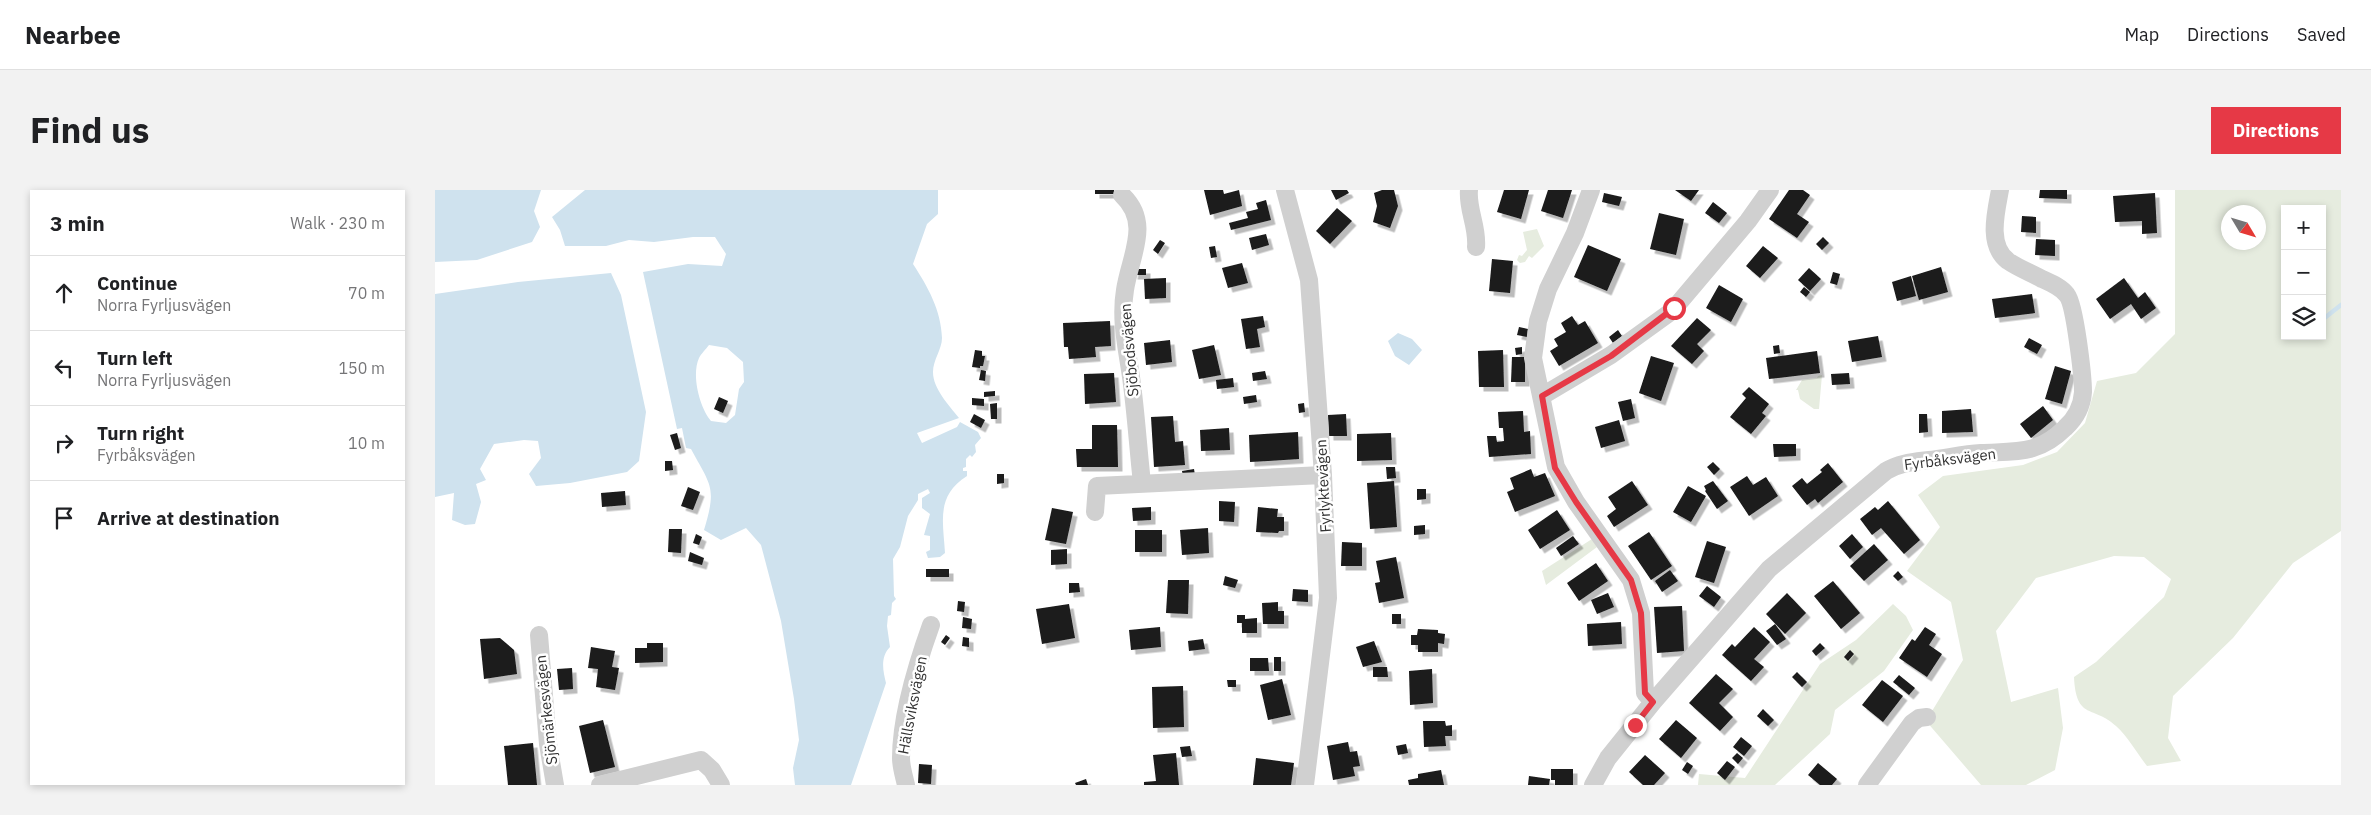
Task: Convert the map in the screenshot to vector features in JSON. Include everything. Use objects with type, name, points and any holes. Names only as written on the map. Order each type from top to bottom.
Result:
[{"type":"street","name":"Fyrlyktevägen","points":[[1285,190],[1309,280],[1323,475],[1328,598],[1305,785]]},
{"type":"street","points":[[1469,190],[1468,197],[1477,234],[1476,247]]},
{"type":"street","points":[[1591,190],[1575,233],[1548,289],[1538,321],[1533,358],[1555,468],[1576,502],[1631,580],[1641,613],[1645,693],[1653,702]]},
{"type":"street","points":[[1542,396],[1611,356],[1672,310],[1748,221],[1770,190]]},
{"type":"street","name":"Fyrbåksvägen","points":[[1593,785],[1608,758],[1653,702],[1769,569],[1885,471],[1901,464],[1982,453],[2012,453],[2040,447],[2053,440],[2070,424],[2079,411],[2083,394],[2082,373],[2070,299],[2057,287],[2007,260],[1998,249],[1995,234],[1995,214],[2000,190]]},
{"type":"street","name":"Sjöbodsvägen","points":[[1122,195],[1136,211],[1138,222],[1136,246],[1125,292],[1123,323],[1142,483]]},
{"type":"street","points":[[1095,512],[1097,486],[1323,475]]},
{"type":"street","name":"Hällsviksvägen","points":[[907,785],[901,760],[902,741],[920,655],[931,625]]},
{"type":"street","name":"Sjömärkesvägen","points":[[539,635],[548,744],[555,785]]},
{"type":"street","points":[[1867,785],[1912,723],[1919,718],[1927,717]]},
{"type":"street","points":[[600,785],[701,760],[712,770],[721,785]]},
{"type":"shaded area","points":[[2175,190],[2341,190],[2341,531],[2293,563],[2233,638],[2173,696],[2168,738],[2181,761],[2147,766],[2116,726],[2082,706],[2075,691],[2074,677],[2096,662],[2164,597],[2171,579],[2144,557],[2114,556],[2036,578],[1996,631],[2011,702],[2058,688],[2063,728],[2055,770],[2026,785],[1981,785],[1926,721],[1963,660],[1951,602],[1907,571],[1940,527],[1918,495],[1943,476],[2023,465],[2057,452],[2085,423],[2097,381],[2136,373],[2175,334]]},
{"type":"shaded area","points":[[1537,229],[1544,246],[1532,258],[1529,256],[1525,262],[1520,263],[1517,260],[1519,255],[1522,256],[1527,250],[1523,232]]},
{"type":"shaded area","points":[[1822,375],[1819,409],[1814,409],[1800,399],[1798,390],[1796,390],[1802,380],[1817,378]]},
{"type":"shaded area","points":[[1592,539],[1597,547],[1546,585],[1542,571]]},
{"type":"shaded area","points":[[1893,604],[1906,616],[1913,630],[1884,671],[1835,710],[1830,734],[1775,785],[1698,785],[1699,774],[1745,778],[1820,664],[1856,640]]},
{"type":"water","points":[[435,190],[541,190],[534,211],[540,227],[532,242],[477,260],[435,262]]},
{"type":"water","points":[[585,190],[938,190],[938,214],[927,224],[913,264],[933,299],[941,328],[942,342],[933,368],[936,385],[959,418],[917,433],[922,443],[957,427],[960,422],[978,432],[981,438],[975,445],[976,452],[972,457],[970,455],[966,459],[966,467],[963,468],[963,471],[967,471],[967,476],[950,492],[946,500],[943,519],[945,553],[940,557],[928,558],[926,552],[930,550],[930,536],[924,535],[930,514],[922,508],[922,498],[930,493],[928,489],[918,494],[918,500],[908,516],[900,547],[893,559],[894,596],[896,599],[892,603],[891,615],[888,616],[887,626],[890,647],[885,655],[883,664],[886,683],[851,785],[795,785],[793,768],[799,740],[794,699],[781,621],[761,545],[746,528],[721,540],[704,530],[710,504],[710,487],[691,449],[686,448],[682,428],[677,429],[643,272],[688,264],[722,266],[726,254],[715,237],[693,237],[654,242],[629,240],[606,246],[565,246],[560,230],[552,217]],"holes":[[[709,345],[727,348],[743,362],[744,382],[739,389],[735,415],[726,423],[711,421],[707,415],[700,400],[696,374],[699,358]]]},
{"type":"water","points":[[611,273],[621,295],[646,412],[639,461],[627,472],[570,483],[536,486],[529,474],[541,458],[538,441],[524,440],[494,444],[480,469],[486,480],[476,484],[481,502],[475,524],[465,525],[452,520],[454,493],[435,497],[435,294],[518,282]]},
{"type":"water","points":[[1398,333],[1412,339],[1422,350],[1409,365],[1395,356],[1388,341]]},
{"type":"building","points":[[1095,190],[1114,190],[1114,194],[1095,194]]},
{"type":"building","points":[[1204,190],[1223,190],[1224,194],[1239,190],[1242,206],[1210,215]]},
{"type":"building","points":[[1331,190],[1347,190],[1349,193],[1336,200]]},
{"type":"building","points":[[1382,190],[1394,190],[1398,206],[1390,228],[1373,222],[1377,206],[1374,193]]},
{"type":"building","points":[[1504,190],[1529,190],[1521,219],[1497,212]]},
{"type":"building","points":[[1548,190],[1572,190],[1563,218],[1541,211]]},
{"type":"building","points":[[1675,190],[1699,190],[1691,201]]},
{"type":"building","points":[[1789,190],[1803,190],[1810,195],[1797,214],[1809,222],[1797,238],[1769,219]]},
{"type":"building","points":[[2040,190],[2067,190],[2067,199],[2039,198]]},
{"type":"building","points":[[1604,193],[1622,197],[1619,206],[1602,202]]},
{"type":"building","points":[[2155,193],[2157,233],[2142,234],[2142,221],[2115,222],[2113,196]]},
{"type":"building","points":[[1266,200],[1271,220],[1231,230],[1229,223],[1248,218],[1246,212],[1258,209],[1256,203]]},
{"type":"building","points":[[1713,202],[1727,213],[1719,223],[1705,213]]},
{"type":"building","points":[[1337,208],[1352,221],[1330,244],[1316,231]]},
{"type":"building","points":[[1659,213],[1684,219],[1676,255],[1650,249]]},
{"type":"building","points":[[2022,216],[2036,217],[2036,233],[2021,232]]},
{"type":"building","points":[[1266,234],[1269,245],[1252,250],[1249,238]]},
{"type":"building","points":[[1823,237],[1829,243],[1822,250],[1816,244]]},
{"type":"building","points":[[2036,239],[2055,240],[2055,256],[2035,255]]},
{"type":"building","points":[[1160,240],[1165,243],[1158,254],[1153,250]]},
{"type":"building","points":[[1588,245],[1621,259],[1607,291],[1574,277]]},
{"type":"building","points":[[1215,246],[1217,257],[1211,258],[1209,247]]},
{"type":"building","points":[[1763,246],[1778,258],[1760,278],[1746,266]]},
{"type":"building","points":[[1492,259],[1513,261],[1510,293],[1489,291]]},
{"type":"building","points":[[1242,263],[1248,283],[1228,288],[1222,268]]},
{"type":"building","points":[[1941,267],[1948,292],[1919,300],[1912,276]]},
{"type":"building","points":[[1809,268],[1821,279],[1810,291],[1798,280]]},
{"type":"building","points":[[1134,269],[1146,269],[1146,275],[1133,275]]},
{"type":"building","points":[[1833,272],[1840,274],[1837,285],[1830,283]]},
{"type":"building","points":[[1911,276],[1916,296],[1897,301],[1892,282]]},
{"type":"building","points":[[1166,278],[1166,298],[1145,299],[1144,279]]},
{"type":"building","points":[[2124,278],[2138,298],[2145,292],[2156,308],[2141,319],[2131,304],[2110,319],[2096,299]]},
{"type":"building","points":[[1719,285],[1743,299],[1731,322],[1706,308]]},
{"type":"building","points":[[1804,287],[1810,292],[1806,297],[1800,292]]},
{"type":"building","points":[[2032,294],[2035,313],[1995,318],[1992,299]]},
{"type":"building","points":[[1263,316],[1265,327],[1257,329],[1260,347],[1246,349],[1241,319]]},
{"type":"building","points":[[1572,316],[1578,325],[1585,321],[1598,343],[1559,366],[1550,351],[1558,346],[1554,339],[1566,332],[1561,323]]},
{"type":"building","points":[[1697,318],[1711,330],[1697,344],[1704,351],[1692,364],[1671,346]]},
{"type":"building","points":[[1110,321],[1111,346],[1095,347],[1096,357],[1069,359],[1068,347],[1064,347],[1063,323]]},
{"type":"building","points":[[1519,327],[1528,329],[1527,337],[1517,335]]},
{"type":"building","points":[[1618,330],[1622,336],[1613,343],[1609,337]]},
{"type":"building","points":[[1878,336],[1882,357],[1852,362],[1848,341]]},
{"type":"building","points":[[2029,338],[2042,345],[2037,354],[2024,347]]},
{"type":"building","points":[[1170,340],[1172,362],[1146,365],[1144,343]]},
{"type":"building","points":[[1214,345],[1221,375],[1199,379],[1192,350]]},
{"type":"building","points":[[1779,345],[1780,353],[1774,354],[1773,346]]},
{"type":"building","points":[[1522,347],[1522,354],[1516,355],[1515,348]]},
{"type":"building","points":[[975,350],[982,351],[982,356],[985,356],[983,366],[980,366],[980,368],[972,367]]},
{"type":"building","points":[[1503,350],[1504,387],[1479,387],[1478,351]]},
{"type":"building","points":[[1817,351],[1820,373],[1769,379],[1766,358]]},
{"type":"building","points":[[1651,356],[1674,363],[1661,401],[1639,393]]},
{"type":"building","points":[[1512,357],[1525,357],[1525,382],[1511,382]]},
{"type":"building","points":[[2055,366],[2071,371],[2062,404],[2045,399]]},
{"type":"building","points":[[981,370],[986,371],[985,381],[979,380]]},
{"type":"building","points":[[1265,371],[1267,379],[1253,381],[1252,373]]},
{"type":"building","points":[[1114,373],[1116,402],[1085,404],[1084,374]]},
{"type":"building","points":[[1849,373],[1850,384],[1832,385],[1831,374]]},
{"type":"building","points":[[1233,378],[1234,387],[1217,389],[1216,380]]},
{"type":"building","points":[[1749,387],[1769,404],[1762,413],[1766,416],[1751,434],[1730,417],[1746,398],[1742,394]]},
{"type":"building","points":[[995,391],[995,396],[984,397],[984,392]]},
{"type":"building","points":[[1256,395],[1257,402],[1244,404],[1243,397]]},
{"type":"building","points":[[719,397],[728,401],[723,413],[714,409]]},
{"type":"building","points":[[972,398],[984,399],[984,406],[972,405]]},
{"type":"building","points":[[1631,399],[1635,418],[1623,421],[1618,402]]},
{"type":"building","points":[[997,403],[997,419],[991,419],[990,404]]},
{"type":"building","points":[[1304,403],[1305,412],[1299,413],[1298,404]]},
{"type":"building","points":[[2043,406],[2053,420],[2031,438],[2020,424]]},
{"type":"building","points":[[1971,409],[1973,432],[1942,433],[1942,411]]},
{"type":"building","points":[[1523,411],[1524,432],[1530,431],[1531,454],[1489,457],[1487,436],[1496,436],[1497,442],[1504,441],[1503,428],[1499,428],[1498,412]]},
{"type":"building","points":[[974,414],[985,420],[981,428],[970,422]]},
{"type":"building","points":[[1346,414],[1347,436],[1329,436],[1328,415]]},
{"type":"building","points":[[1919,414],[1927,414],[1928,432],[1919,433]]},
{"type":"building","points":[[1173,416],[1175,442],[1183,441],[1185,465],[1154,467],[1151,417]]},
{"type":"building","points":[[1619,420],[1625,441],[1601,448],[1595,427]]},
{"type":"building","points":[[1092,425],[1117,425],[1118,467],[1077,467],[1076,449],[1092,449]]},
{"type":"building","points":[[1229,428],[1230,450],[1201,451],[1200,430]]},
{"type":"building","points":[[1298,432],[1299,459],[1250,462],[1249,435]]},
{"type":"building","points":[[677,433],[681,448],[675,450],[670,435]]},
{"type":"building","points":[[1391,433],[1392,460],[1357,461],[1357,434]]},
{"type":"building","points":[[1773,444],[1796,444],[1796,456],[1774,457]]},
{"type":"building","points":[[665,461],[672,461],[673,470],[665,471]]},
{"type":"building","points":[[1713,462],[1720,469],[1714,475],[1707,467]]},
{"type":"building","points":[[1828,463],[1843,482],[1818,503],[1815,499],[1807,505],[1792,486],[1802,478],[1807,484],[1822,472],[1820,470]]},
{"type":"building","points":[[1386,467],[1395,467],[1396,478],[1387,479]]},
{"type":"building","points":[[1194,469],[1195,475],[1183,476],[1182,471]]},
{"type":"building","points":[[1531,469],[1534,477],[1545,473],[1555,496],[1515,512],[1507,492],[1514,489],[1510,478]]},
{"type":"building","points":[[997,474],[1004,474],[1004,483],[997,484]]},
{"type":"building","points":[[1747,476],[1753,485],[1766,477],[1778,496],[1749,516],[1730,487]]},
{"type":"building","points":[[1394,481],[1397,527],[1370,529],[1367,483]]},
{"type":"building","points":[[1632,481],[1648,505],[1614,527],[1607,516],[1616,509],[1608,497]]},
{"type":"building","points":[[1713,481],[1728,501],[1717,509],[1705,491],[1704,486]]},
{"type":"building","points":[[1688,486],[1706,496],[1691,522],[1673,512]]},
{"type":"building","points":[[688,487],[700,492],[693,510],[681,506]]},
{"type":"building","points":[[1417,489],[1426,489],[1426,499],[1417,500]]},
{"type":"building","points":[[625,491],[626,505],[602,507],[601,493]]},
{"type":"building","points":[[1219,501],[1235,502],[1234,522],[1219,521]]},
{"type":"building","points":[[1888,501],[1920,540],[1904,554],[1881,528],[1872,535],[1860,519],[1875,507],[1878,510]]},
{"type":"building","points":[[1151,507],[1151,520],[1133,521],[1132,508]]},
{"type":"building","points":[[1258,507],[1278,509],[1277,517],[1284,517],[1284,531],[1279,531],[1278,533],[1256,532]]},
{"type":"building","points":[[1052,508],[1073,512],[1066,544],[1045,540]]},
{"type":"building","points":[[1557,510],[1570,530],[1540,549],[1528,530]]},
{"type":"building","points":[[1425,525],[1425,534],[1414,535],[1414,526]]},
{"type":"building","points":[[1208,528],[1209,553],[1182,555],[1180,530]]},
{"type":"building","points":[[669,529],[682,529],[681,553],[668,552]]},
{"type":"building","points":[[1135,530],[1162,530],[1162,552],[1135,552]]},
{"type":"building","points":[[1649,532],[1672,566],[1651,580],[1628,546]]},
{"type":"building","points":[[696,534],[702,537],[699,545],[693,543]]},
{"type":"building","points":[[1852,534],[1863,547],[1850,559],[1839,546]]},
{"type":"building","points":[[1573,536],[1579,544],[1561,556],[1556,548]]},
{"type":"building","points":[[1707,541],[1726,547],[1714,583],[1695,577]]},
{"type":"building","points":[[1342,542],[1362,543],[1362,566],[1341,566]]},
{"type":"building","points":[[1874,544],[1888,560],[1864,581],[1850,566]]},
{"type":"building","points":[[1067,549],[1067,564],[1051,565],[1051,550]]},
{"type":"building","points":[[690,552],[704,558],[702,565],[688,561]]},
{"type":"building","points":[[1396,557],[1404,598],[1379,603],[1375,583],[1380,582],[1376,561]]},
{"type":"building","points":[[1596,563],[1608,581],[1579,601],[1567,583]]},
{"type":"building","points":[[926,569],[949,569],[949,577],[926,577]]},
{"type":"building","points":[[1670,570],[1678,581],[1662,592],[1655,581]]},
{"type":"building","points":[[1898,571],[1903,577],[1898,581],[1893,576]]},
{"type":"building","points":[[1225,576],[1238,580],[1235,588],[1223,585]]},
{"type":"building","points":[[1168,580],[1189,580],[1188,614],[1166,613]]},
{"type":"building","points":[[1833,581],[1860,613],[1841,629],[1814,596]]},
{"type":"building","points":[[1069,583],[1079,583],[1080,592],[1069,593]]},
{"type":"building","points":[[1707,586],[1721,597],[1714,607],[1699,596]]},
{"type":"building","points":[[1293,589],[1308,590],[1308,602],[1292,601]]},
{"type":"building","points":[[1608,593],[1614,607],[1597,614],[1591,600]]},
{"type":"building","points":[[1787,593],[1806,613],[1785,634],[1766,614]]},
{"type":"building","points":[[958,601],[965,602],[964,612],[957,611]]},
{"type":"building","points":[[1278,602],[1278,611],[1284,611],[1284,624],[1263,624],[1262,603]]},
{"type":"building","points":[[1069,604],[1075,638],[1042,644],[1036,609]]},
{"type":"building","points":[[1682,606],[1684,651],[1657,653],[1654,607]]},
{"type":"building","points":[[1392,614],[1401,614],[1401,624],[1392,624]]},
{"type":"building","points":[[1237,615],[1245,615],[1245,619],[1257,618],[1257,633],[1242,633],[1242,623],[1237,623]]},
{"type":"building","points":[[963,617],[972,619],[971,629],[962,628]]},
{"type":"building","points":[[1621,622],[1622,644],[1588,646],[1587,624]]},
{"type":"building","points":[[1775,624],[1786,639],[1777,645],[1766,631]]},
{"type":"building","points":[[1160,627],[1161,647],[1131,650],[1129,630]]},
{"type":"building","points":[[1754,627],[1770,642],[1754,659],[1764,667],[1751,681],[1722,655],[1732,644],[1735,647]]},
{"type":"building","points":[[1925,627],[1936,634],[1929,645],[1942,654],[1927,677],[1899,658],[1912,639],[1915,641]]},
{"type":"building","points":[[1418,629],[1438,630],[1438,633],[1445,634],[1444,644],[1438,643],[1438,652],[1418,652],[1418,645],[1411,645],[1411,635],[1417,635]]},
{"type":"building","points":[[946,635],[950,638],[945,645],[941,642]]},
{"type":"building","points":[[963,637],[969,638],[969,647],[962,646]]},
{"type":"building","points":[[500,638],[514,650],[517,674],[484,679],[480,639]]},
{"type":"building","points":[[1203,639],[1205,649],[1189,651],[1188,641]]},
{"type":"building","points":[[1374,641],[1382,662],[1363,667],[1356,647]]},
{"type":"building","points":[[647,643],[663,643],[663,662],[635,663],[635,648],[647,648]]},
{"type":"building","points":[[1820,643],[1825,648],[1816,656],[1812,651]]},
{"type":"building","points":[[591,647],[615,651],[612,667],[619,668],[615,690],[596,687],[598,669],[588,668]]},
{"type":"building","points":[[1850,650],[1854,654],[1848,661],[1844,657]]},
{"type":"building","points":[[1274,657],[1281,657],[1281,671],[1274,671]]},
{"type":"building","points":[[1250,658],[1268,658],[1269,671],[1250,671]]},
{"type":"building","points":[[1373,667],[1387,667],[1388,677],[1373,677]]},
{"type":"building","points":[[572,668],[573,689],[559,690],[557,669]]},
{"type":"building","points":[[1432,669],[1433,703],[1410,705],[1409,671]]},
{"type":"building","points":[[1797,672],[1807,682],[1802,687],[1792,677]]},
{"type":"building","points":[[1716,674],[1733,689],[1719,703],[1733,717],[1720,731],[1689,703]]},
{"type":"building","points":[[1899,675],[1915,688],[1909,695],[1893,682]]},
{"type":"building","points":[[1282,679],[1291,715],[1268,720],[1260,685]]},
{"type":"building","points":[[1227,680],[1236,680],[1236,687],[1228,687]]},
{"type":"building","points":[[1882,680],[1903,696],[1883,722],[1862,705]]},
{"type":"building","points":[[1183,686],[1184,727],[1153,728],[1152,687]]},
{"type":"building","points":[[1763,709],[1774,720],[1768,726],[1757,716]]},
{"type":"building","points":[[603,720],[615,767],[590,773],[579,726]]},
{"type":"building","points":[[1676,720],[1697,738],[1681,758],[1659,739]]},
{"type":"building","points":[[1423,721],[1445,721],[1446,726],[1452,725],[1452,736],[1445,736],[1446,746],[1424,747]]},
{"type":"building","points":[[1741,737],[1752,746],[1744,756],[1733,747]]},
{"type":"building","points":[[1348,742],[1350,752],[1357,751],[1360,766],[1353,767],[1355,776],[1333,780],[1327,746]]},
{"type":"building","points":[[533,743],[537,785],[508,785],[504,746]]},
{"type":"building","points":[[1406,744],[1408,753],[1398,755],[1396,746]]},
{"type":"building","points":[[1190,746],[1192,756],[1182,757],[1180,747]]},
{"type":"building","points":[[1176,753],[1179,785],[1144,785],[1144,782],[1156,781],[1153,755]]},
{"type":"building","points":[[1737,753],[1743,758],[1738,764],[1732,758]]},
{"type":"building","points":[[1645,755],[1665,773],[1654,785],[1643,785],[1629,772]]},
{"type":"building","points":[[1256,758],[1294,763],[1291,785],[1253,785]]},
{"type":"building","points":[[1727,761],[1735,767],[1725,780],[1717,773]]},
{"type":"building","points":[[1687,762],[1693,766],[1688,774],[1682,770]]},
{"type":"building","points":[[1818,763],[1837,779],[1832,785],[1820,785],[1808,775]]},
{"type":"building","points":[[919,764],[932,765],[931,784],[918,783]]},
{"type":"building","points":[[1551,769],[1573,769],[1573,785],[1555,785],[1555,780],[1551,780]]},
{"type":"building","points":[[1441,770],[1444,785],[1409,785],[1408,780],[1418,778],[1418,774]]},
{"type":"building","points":[[1529,776],[1550,779],[1549,785],[1528,785]]},
{"type":"building","points":[[1086,779],[1088,785],[1076,785],[1075,783]]},
{"type":"waterway","points":[[2326,317],[2341,305]]},
{"type":"route","points":[[1635,725],[1653,702],[1645,693],[1643,680],[1641,613],[1631,580],[1576,502],[1555,468],[1542,396],[1611,356],[1674,308]]}]
